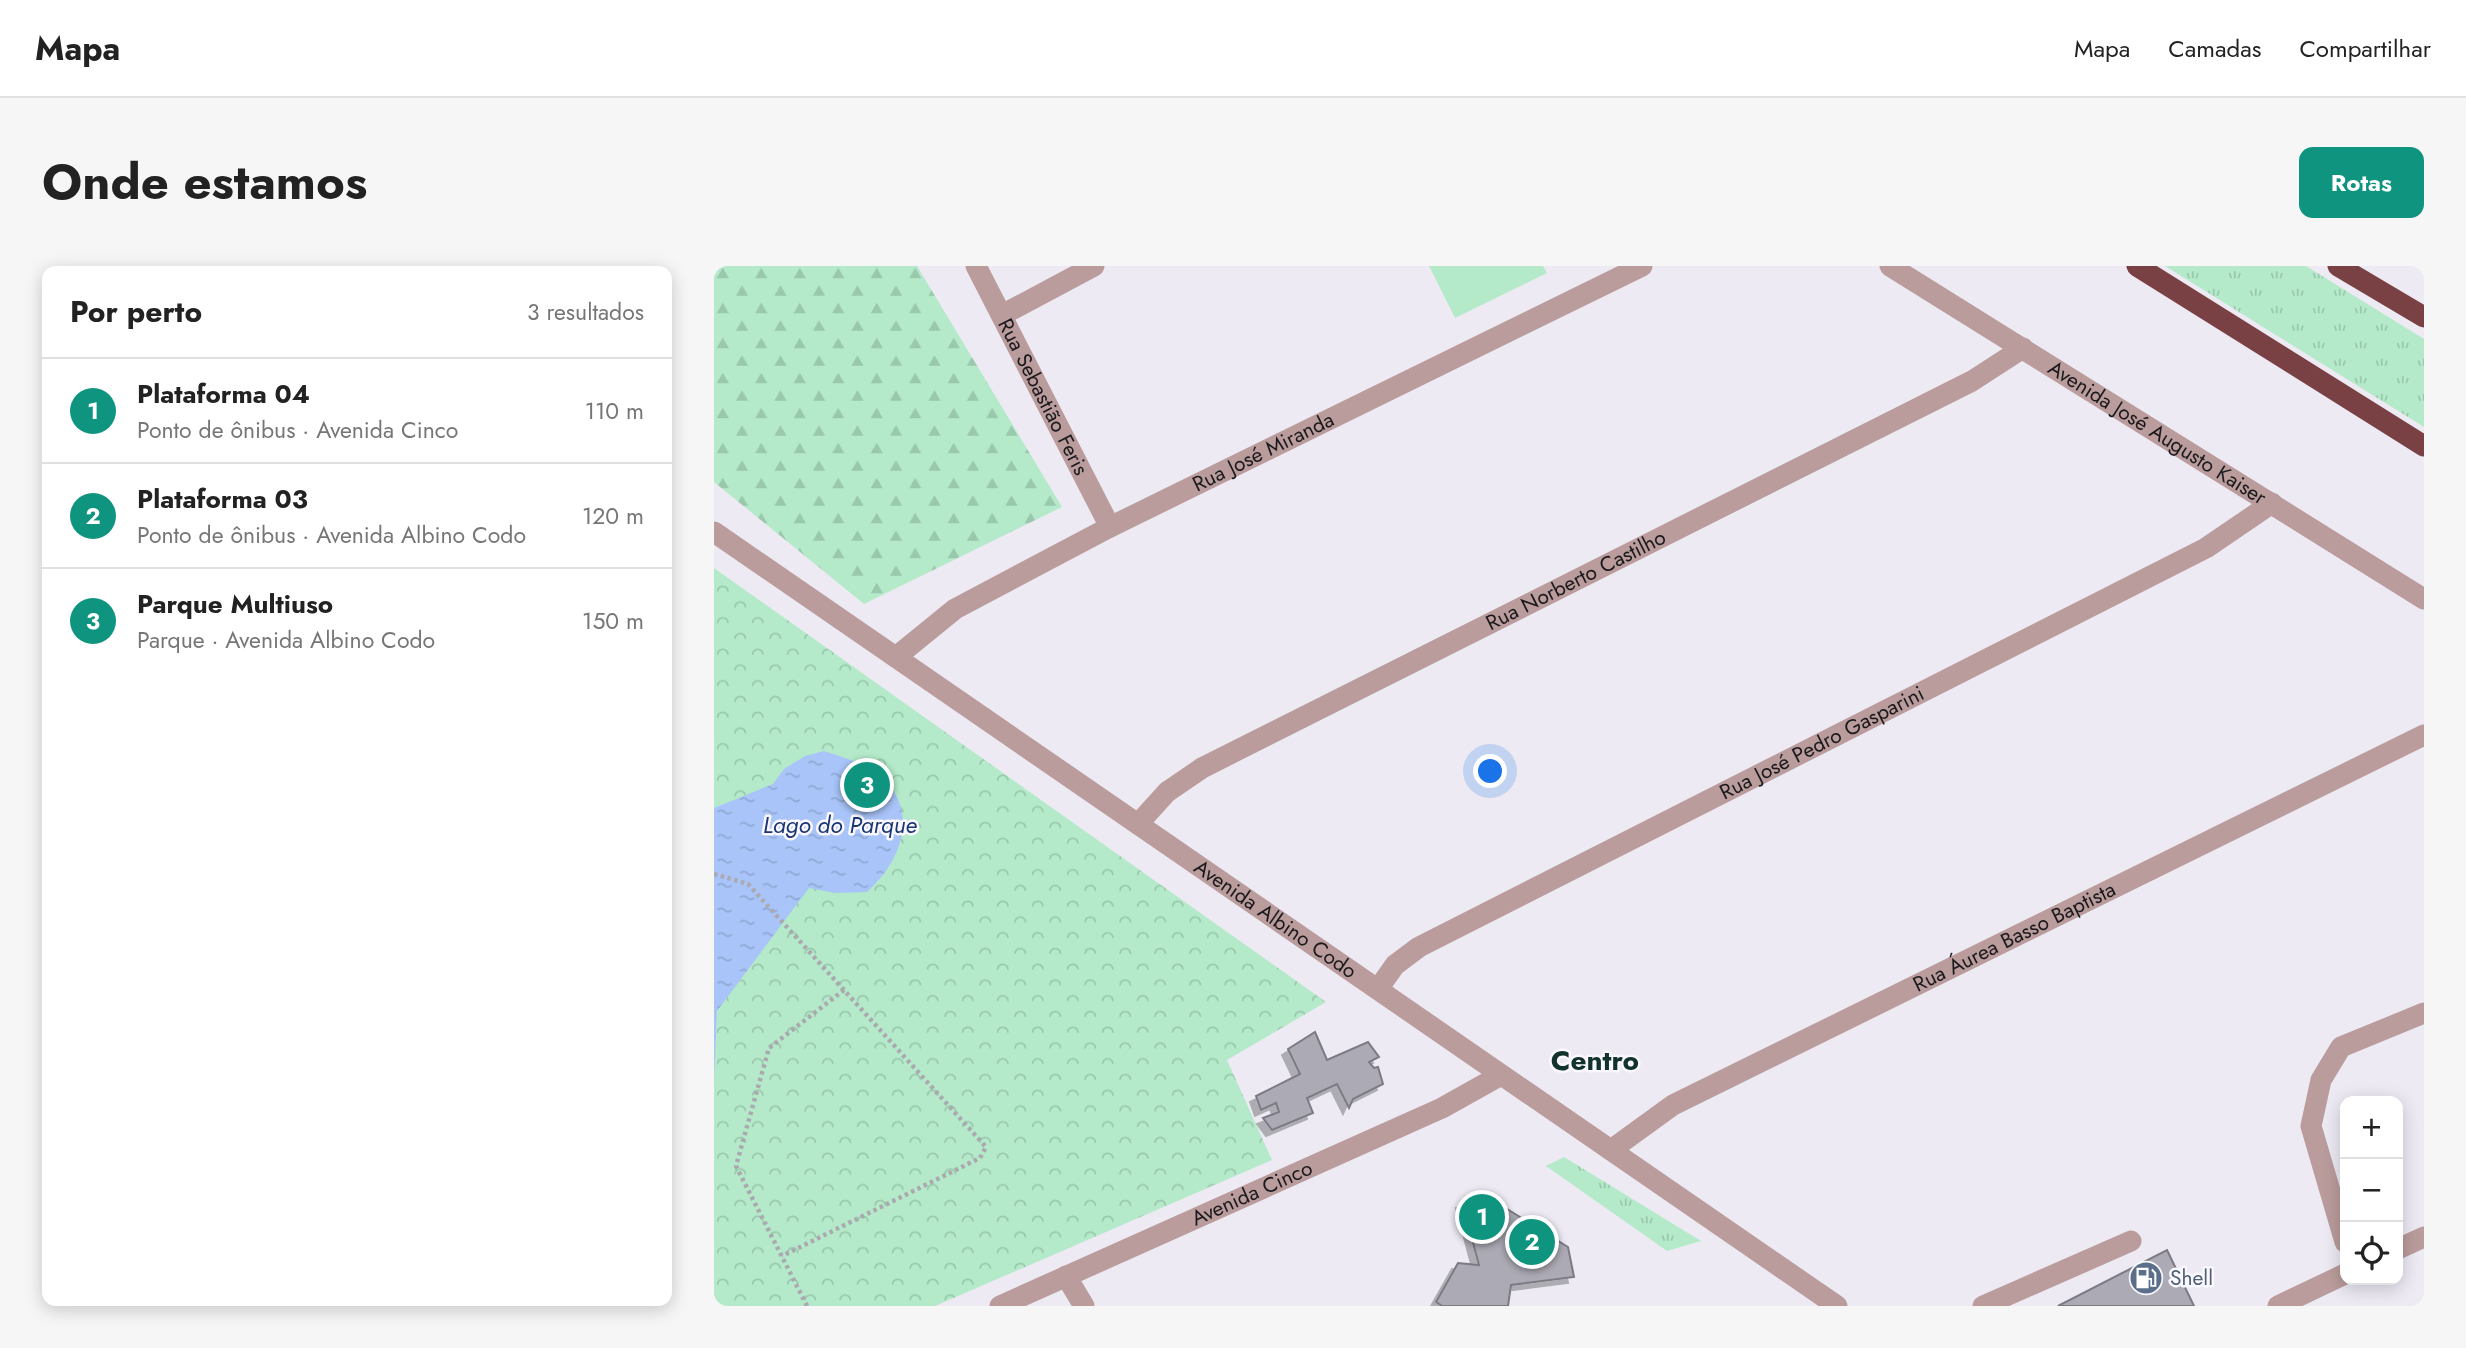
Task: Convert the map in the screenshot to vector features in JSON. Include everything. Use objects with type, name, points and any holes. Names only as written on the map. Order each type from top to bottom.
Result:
[{"type":"highway","points":[[2137,266],[2424,446]]},
{"type":"highway","points":[[2339,266],[2424,317]]},
{"type":"highway","points":[[2346,266],[2424,307]]},
{"type":"street","name":"Rua Sebastião Feris","points":[[976,266],[1110,527]]},
{"type":"street","points":[[1002,314],[1094,266]]},
{"type":"street","name":"Rua José Miranda","points":[[896,657],[955,609],[1110,527],[1642,266]]},
{"type":"street","name":"Avenida José Augusto Kaiser","points":[[1890,266],[2424,599]]},
{"type":"street","name":"Rua Norberto Castilho","points":[[1138,824],[1167,792],[1202,768],[1972,381],[2023,348]]},
{"type":"street","name":"Rua José Pedro Gasparini","points":[[1378,989],[1395,965],[1419,947],[2206,548],[2272,503]]},
{"type":"street","name":"Avenida Albino Codo","points":[[714,532],[1837,1306]]},
{"type":"street","name":"Rua Áurea Basso Baptista","points":[[1611,1150],[1673,1105],[2424,735]]},
{"type":"street","points":[[2340,1225],[2311,1126],[2321,1080],[2341,1047],[2424,1013]]},
{"type":"street","name":"Avenida Cinco","points":[[1000,1306],[1442,1108],[1501,1074]]},
{"type":"street","points":[[2403,1248],[2424,1237]]},
{"type":"street","points":[[1983,1306],[2131,1241]]},
{"type":"street","points":[[1066,1276],[1084,1306]]},
{"type":"street","points":[[2278,1306],[2340,1276]]},
{"type":"path","points":[[714,874],[748,884],[986,1147],[981,1158],[782,1256]]},
{"type":"path","points":[[807,1306],[736,1166],[769,1048],[844,990]]},
{"type":"green space","points":[[714,266],[917,266],[1062,507],[864,604],[714,482]]},
{"type":"green space","points":[[1429,266],[1543,266],[1547,273],[1455,318]]},
{"type":"green space","points":[[2165,266],[2306,266],[2424,339],[2424,427]]},
{"type":"green space","points":[[714,568],[1326,1002],[1227,1060],[1272,1160],[935,1306],[714,1306]]},
{"type":"green space","points":[[1564,1157],[1701,1241],[1667,1251],[1546,1166]]},
{"type":"water","name":"Lago do Parque","points":[[824,751],[866,767],[887,782],[897,796],[902,811],[901,840],[888,868],[867,892],[835,893],[809,888],[717,1011],[714,1080],[714,808],[773,784],[784,769],[805,756]]},
{"type":"building","points":[[1315,1032],[1327,1060],[1368,1042],[1379,1057],[1369,1062],[1374,1068],[1378,1067],[1383,1084],[1353,1099],[1349,1108],[1337,1084],[1307,1098],[1313,1113],[1272,1130],[1263,1118],[1279,1112],[1276,1103],[1261,1110],[1256,1096],[1300,1074],[1288,1049]]},
{"type":"building","points":[[1483,1194],[1568,1247],[1574,1277],[1511,1285],[1508,1306],[1442,1306],[1436,1302],[1458,1263],[1479,1265],[1462,1202]]},
{"type":"building","name":"Shell","points":[[2167,1250],[2194,1306],[2058,1306]]},
{"type":"place","name":"Parque Multiuso","points":[[867,785]]},
{"type":"place","name":"Plataforma 04","points":[[1482,1217]]},
{"type":"place","name":"Plataforma 03","points":[[1532,1242]]},
{"type":"place","name":"Shell","points":[[2146,1278]]},
{"type":"district","name":"Centro","points":[[1595,1060]]}]
